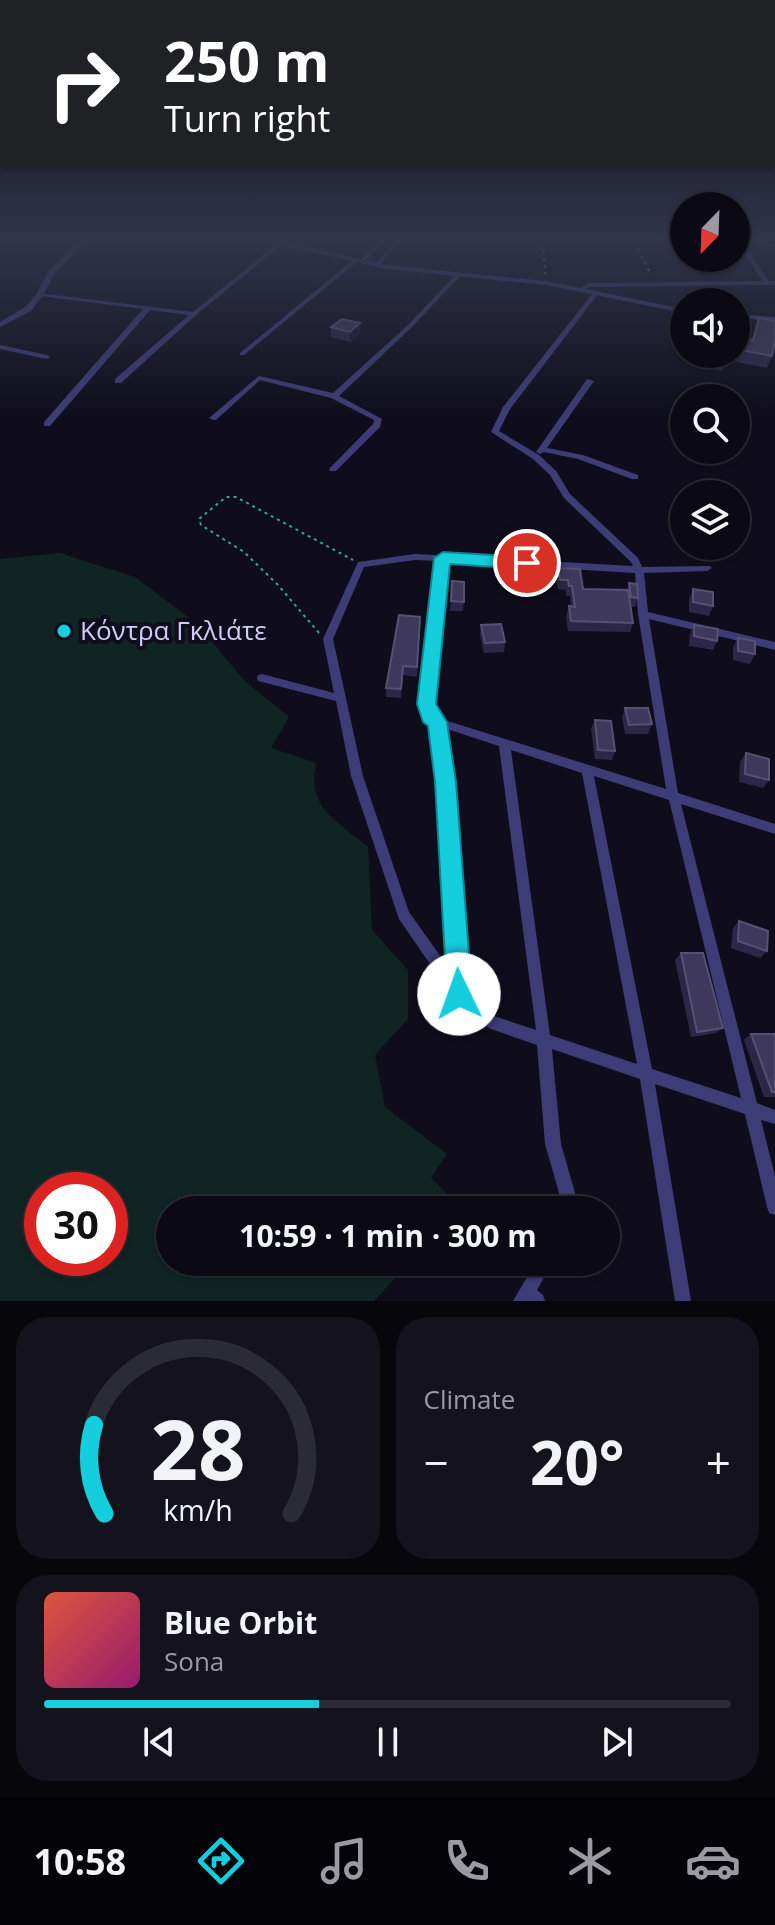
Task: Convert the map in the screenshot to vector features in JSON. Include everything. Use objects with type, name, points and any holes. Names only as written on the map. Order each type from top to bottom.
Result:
[{"type":"street","points":[[0,325],[23,313],[37,298]]},
{"type":"street","points":[[69,298],[194,314]]},
{"type":"street","points":[[118,381],[214,298]]},
{"type":"street","points":[[242,354],[312,298]]},
{"type":"street","points":[[334,396],[437,298]]},
{"type":"street","points":[[592,298],[496,425],[495,432],[539,453],[580,457],[635,477]]},
{"type":"street","points":[[614,298],[670,308]]},
{"type":"street","points":[[47,424],[148,308]]},
{"type":"street","points":[[750,317],[775,319]]},
{"type":"street","points":[[0,347],[47,357]]},
{"type":"street","points":[[213,418],[259,378],[334,396],[378,419],[377,425],[333,469]]},
{"type":"street","points":[[539,453],[590,381]]},
{"type":"street","points":[[539,453],[567,496],[635,560],[639,570],[643,614],[673,795],[775,1207]]},
{"type":"street","points":[[707,568],[639,570],[415,557],[361,564],[328,639],[357,776],[404,915],[470,1010],[491,1022],[775,1117]]},
{"type":"street","points":[[443,558],[427,704],[430,717],[775,829]]},
{"type":"street","points":[[643,614],[775,646]]},
{"type":"street","points":[[262,678],[339,698]]},
{"type":"street","points":[[438,722],[452,867],[459,994]]},
{"type":"street","points":[[504,742],[544,1040],[553,1144],[568,1196]]},
{"type":"street","points":[[587,769],[646,1073],[683,1301]]},
{"type":"street","points":[[528,1298],[538,1276]]},
{"type":"path","points":[[328,639],[318,633],[278,585],[244,552],[201,525],[199,519],[226,497],[236,497],[361,564]]},
{"type":"green space","points":[[60,553],[135,577],[196,623],[245,681],[289,717],[271,748],[316,763],[314,778],[320,802],[335,821],[368,847],[372,930],[408,970],[408,1019],[375,1055],[385,1107],[447,1154],[431,1178],[450,1196],[156,1196],[156,1276],[397,1276],[374,1301],[0,1301],[0,559]]},
{"type":"building","points":[[759,318],[775,321],[772,356],[750,352],[750,339],[753,340]]},
{"type":"building","points":[[342,319],[360,323],[350,332],[331,327]]},
{"type":"building","points":[[558,568],[580,569],[583,589],[628,590],[633,623],[571,621],[569,606],[575,607],[572,586],[569,586],[568,580],[560,580]]},
{"type":"building","points":[[452,581],[464,582],[464,602],[451,601]]},
{"type":"building","points":[[629,583],[637,584],[638,598],[631,597]]},
{"type":"building","points":[[693,589],[713,592],[713,606],[693,602]]},
{"type":"building","points":[[399,615],[420,617],[417,667],[403,666],[401,689],[386,688]]},
{"type":"building","points":[[501,624],[505,642],[485,643],[481,625]]},
{"type":"building","points":[[694,625],[718,629],[717,641],[694,636]]},
{"type":"building","points":[[738,638],[755,641],[755,654],[738,651]]},
{"type":"building","points":[[625,708],[648,708],[652,724],[629,725]]},
{"type":"building","points":[[595,720],[611,721],[615,751],[598,750]]},
{"type":"building","points":[[746,753],[769,759],[769,780],[745,774]]},
{"type":"building","points":[[739,921],[768,931],[767,951],[738,941]]},
{"type":"building","points":[[681,953],[703,953],[723,1028],[697,1032]]},
{"type":"building","points":[[751,1034],[775,1034],[775,1092],[772,1092]]},
{"type":"place","name":"Κόντρα Γκλιάτε","points":[[64,631]]},
{"type":"route","points":[[459,994],[446,782],[438,722],[430,717],[427,704],[443,558],[527,563]]}]
